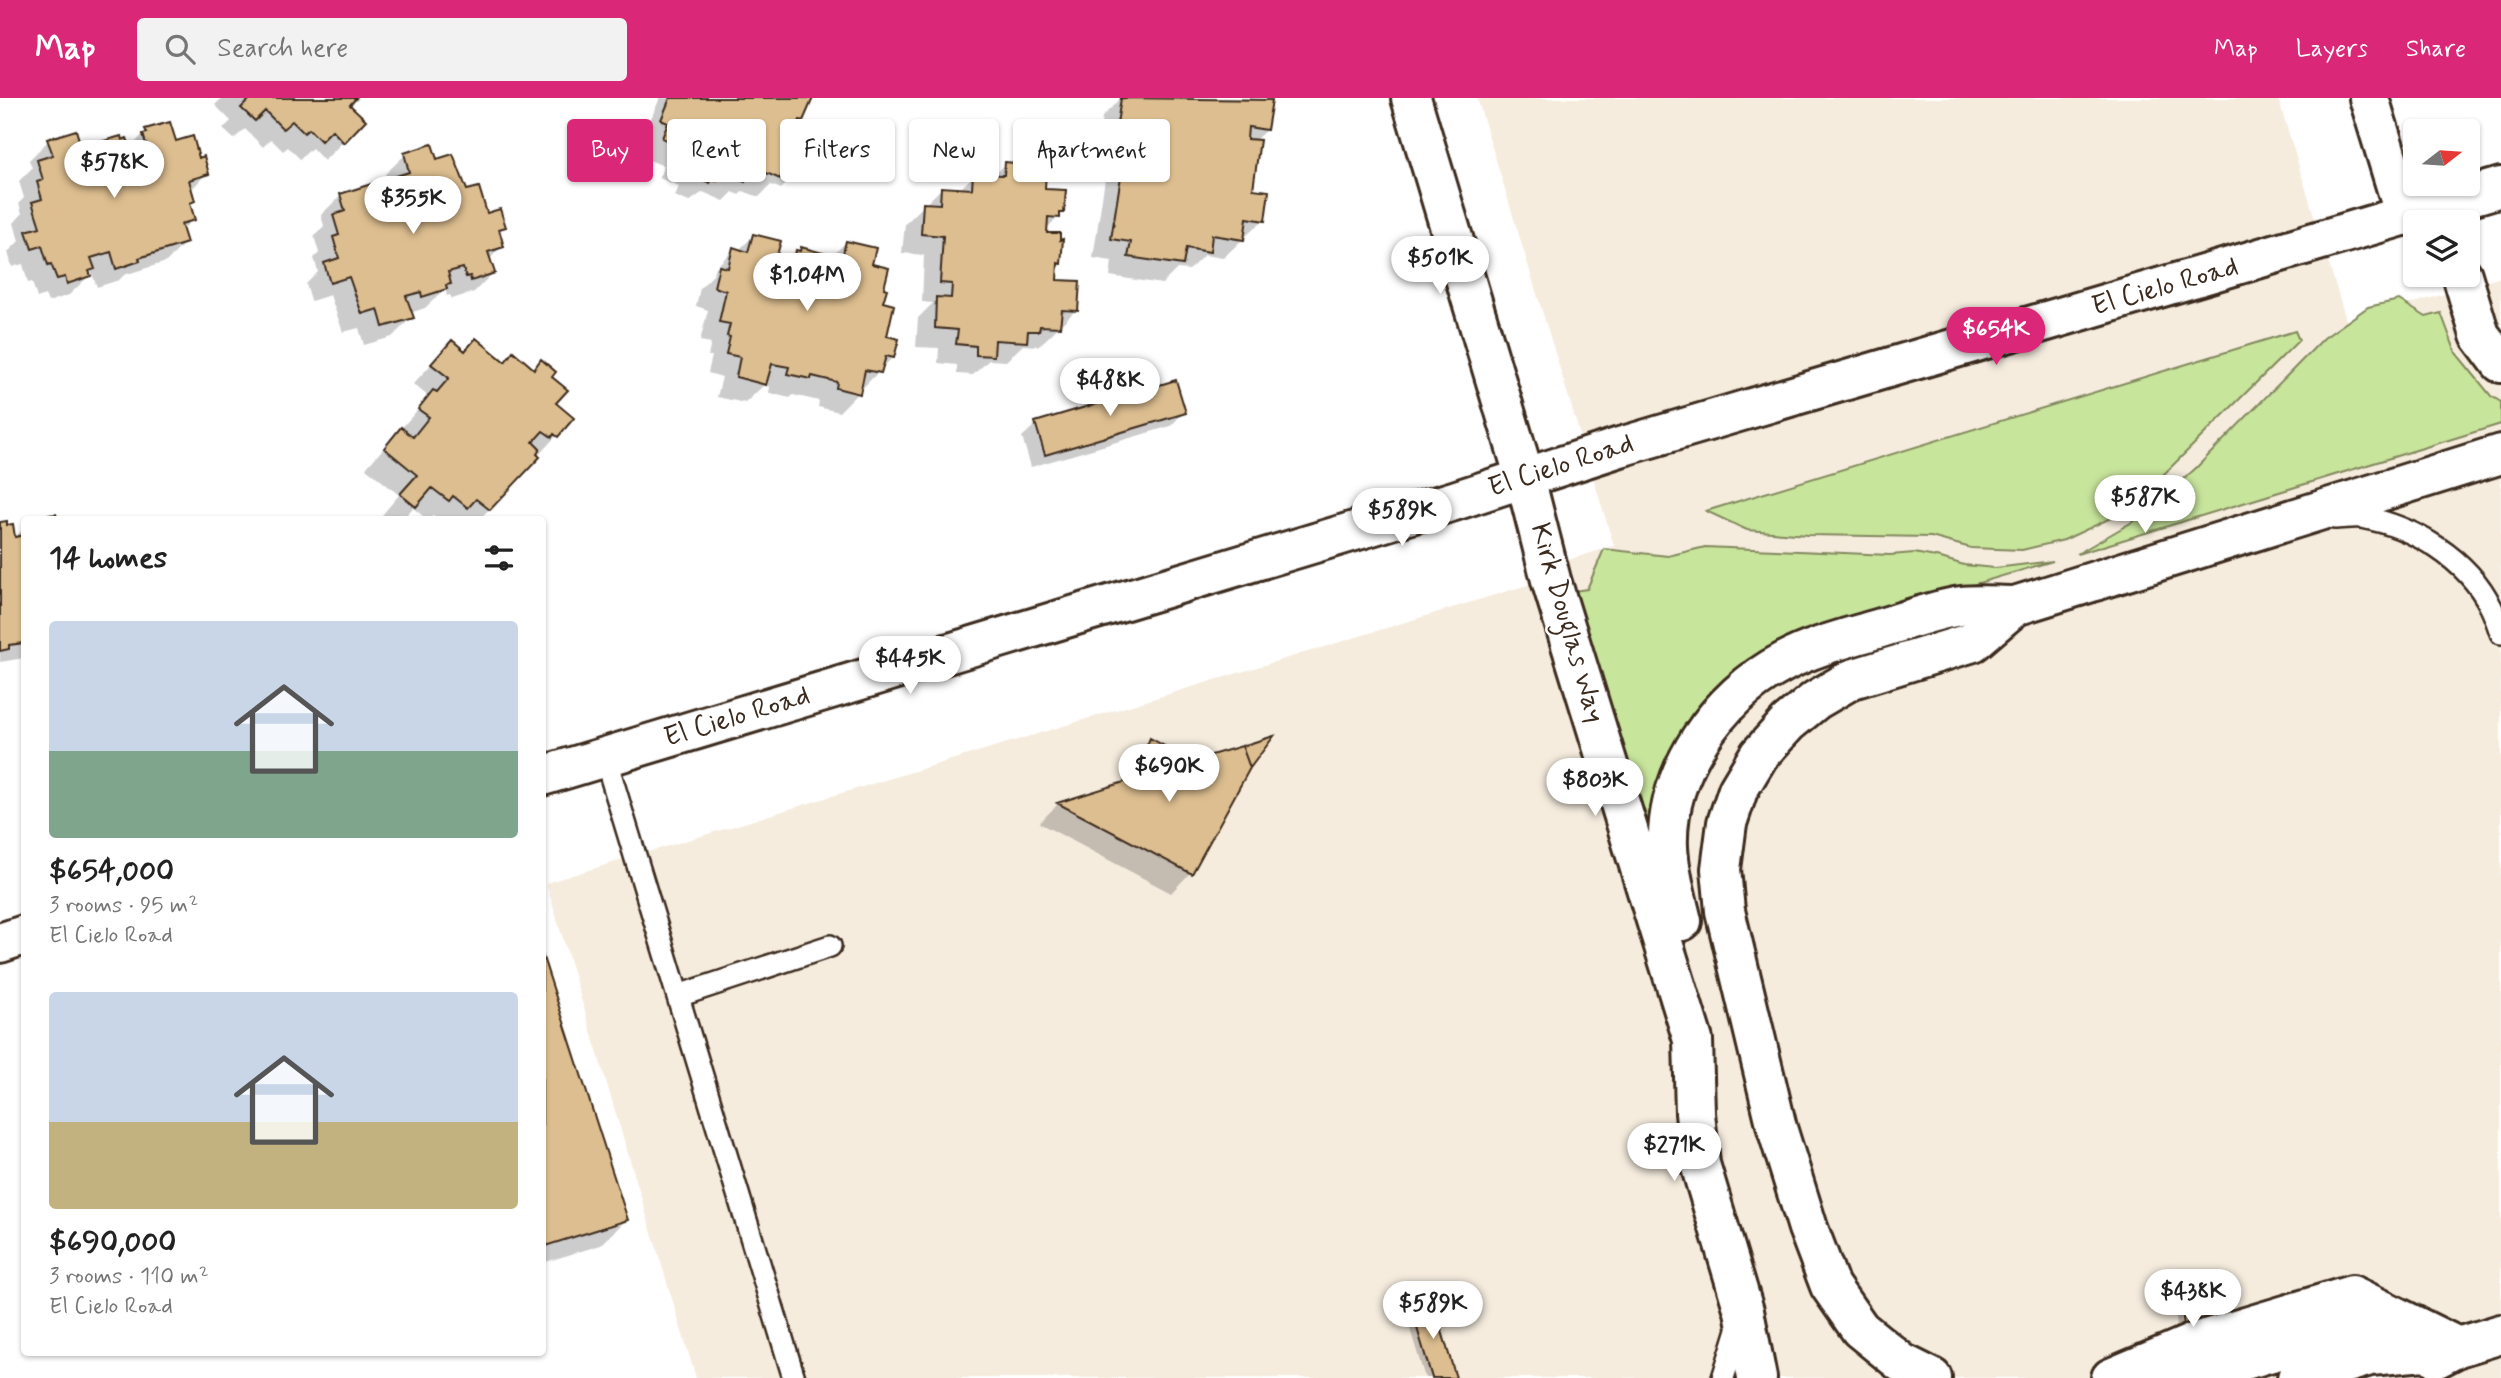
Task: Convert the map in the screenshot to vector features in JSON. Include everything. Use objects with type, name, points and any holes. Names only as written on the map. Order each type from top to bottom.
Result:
[{"type":"street","name":"Kirk Douglas Way","points":[[1411,98],[1525,478],[1551,580],[1693,1040],[1695,1113],[1700,1164],[1744,1311],[1757,1378]]},
{"type":"street","points":[[2369,98],[2403,210]]},
{"type":"street","name":"El Cielo Road","points":[[2452,210],[2501,187]]},
{"type":"street","name":"El Cielo Road","points":[[546,775],[1633,443],[2403,217]]},
{"type":"street","points":[[2466,287],[2480,335],[2501,363]]},
{"type":"street","points":[[1693,1040],[1698,996],[1671,879],[1668,845],[1671,810],[1681,774],[1695,747],[1713,720],[1758,678],[1783,662],[1810,650],[1961,606],[2015,606],[2501,454]]},
{"type":"street","points":[[1932,1378],[1902,1363],[1860,1329],[1830,1286],[1808,1228],[1777,1128],[1725,911],[1721,869],[1727,823],[1738,790],[1759,755],[1788,723],[1816,699],[1852,679],[1973,642],[2015,606]]},
{"type":"street","points":[[0,943],[21,936]]},
{"type":"street","points":[[2111,1378],[2196,1342],[2352,1295],[2450,1363]]},
{"type":"street","points":[[2170,1378],[2205,1372],[2361,1325],[2450,1363]]},
{"type":"street","points":[[2433,1378],[2450,1363],[2501,1334]]},
{"type":"street","points":[[2297,1378],[2370,1356],[2450,1363]]},
{"type":"street","points":[[2397,1378],[2450,1363]]},
{"type":"lane","points":[[2292,520],[2360,517],[2402,529],[2439,548],[2467,573],[2491,606],[2501,633]]},
{"type":"lane","points":[[606,757],[794,1378]]},
{"type":"lane","points":[[678,996],[830,946]]},
{"type":"lane","points":[[1723,1378],[1744,1311]]},
{"type":"shaded area","points":[[1477,98],[2278,98],[2347,323],[2468,287],[2480,287],[2480,283],[2501,277],[2501,1378],[696,1378],[546,883],[1564,574],[1561,562],[1614,546]]},
{"type":"green space","points":[[2399,300],[2426,317],[2441,313],[2456,353],[2491,396],[2501,402],[2501,424],[2077,554],[2146,514],[2197,467],[2324,338],[2368,307]]},
{"type":"green space","points":[[2295,331],[2299,340],[2152,486],[2111,518],[2064,540],[2022,550],[1971,548],[1931,537],[1808,535],[1747,530],[1706,511]]},
{"type":"green space","points":[[1705,547],[1890,555],[1914,553],[1964,565],[1995,568],[2053,561],[1799,636],[1729,680],[1681,733],[1655,794],[1652,843],[1573,591],[1587,589],[1604,549],[1668,556]]},
{"type":"building","points":[[247,98],[356,98],[350,105],[366,120],[344,143],[332,130],[321,141],[309,129],[304,133],[292,121],[283,129],[265,111],[255,121],[241,108],[249,100]]},
{"type":"building","points":[[670,98],[813,98],[804,119],[780,119],[780,179],[766,173],[766,119],[667,119],[667,123],[661,120]]},
{"type":"building","points":[[1121,98],[1272,100],[1267,130],[1248,127],[1247,139],[1260,140],[1253,189],[1269,191],[1265,221],[1247,218],[1244,240],[1212,235],[1210,252],[1186,248],[1183,265],[1128,257],[1131,242],[1111,239],[1120,182],[1170,182],[1170,119],[1118,119]]},
{"type":"building","points":[[170,122],[176,141],[193,136],[199,158],[204,156],[209,174],[189,180],[195,201],[190,203],[195,220],[181,224],[187,243],[139,258],[140,261],[116,269],[111,252],[91,258],[95,269],[89,271],[91,276],[67,284],[65,277],[57,279],[51,264],[48,265],[42,246],[32,249],[26,231],[40,227],[32,202],[42,199],[37,182],[43,180],[37,160],[53,155],[47,139],[76,130],[83,153],[98,148],[97,143],[121,136],[122,140],[127,138],[131,149],[146,144],[143,134],[147,133],[145,129]]},
{"type":"building","points":[[667,126],[667,140],[662,138]]},
{"type":"building","points":[[432,144],[437,159],[453,154],[467,190],[479,187],[487,213],[500,209],[506,227],[499,229],[504,247],[488,252],[495,273],[471,281],[470,276],[466,277],[463,268],[448,272],[451,284],[446,285],[447,289],[422,297],[421,292],[406,296],[414,318],[383,327],[378,309],[362,314],[349,277],[330,283],[324,263],[339,258],[333,237],[339,235],[333,215],[345,211],[340,194],[409,172],[404,153]]},
{"type":"building","points":[[1005,162],[1013,163],[1013,182],[1045,182],[1045,189],[1066,190],[1064,213],[1060,213],[1060,218],[1048,217],[1047,233],[1060,233],[1060,240],[1063,239],[1057,280],[1080,281],[1078,311],[1062,310],[1060,327],[1040,326],[1039,331],[1028,331],[1027,342],[995,340],[994,356],[976,355],[976,346],[956,344],[958,330],[935,328],[936,297],[951,298],[952,284],[940,283],[943,236],[921,234],[923,203],[940,204],[941,187],[972,189],[972,182],[999,182],[999,175],[1004,175]]},
{"type":"building","points":[[753,234],[781,241],[777,255],[794,260],[796,250],[800,251],[801,247],[826,254],[825,258],[841,262],[846,241],[876,248],[872,264],[889,268],[883,302],[894,305],[887,336],[899,339],[894,358],[886,356],[881,373],[865,370],[860,394],[836,388],[837,382],[787,374],[789,367],[772,364],[766,385],[736,377],[740,357],[726,354],[730,324],[719,322],[726,291],[714,287],[719,266],[728,268],[733,247],[748,252]]},
{"type":"building","points":[[476,338],[505,362],[513,351],[534,369],[541,359],[556,372],[552,377],[568,390],[556,403],[574,418],[558,437],[554,434],[552,437],[543,431],[533,442],[540,449],[537,454],[540,457],[490,510],[476,499],[468,508],[453,496],[449,501],[432,488],[416,507],[400,494],[417,475],[384,448],[401,427],[413,437],[429,417],[418,409],[433,390],[437,392],[449,378],[431,364],[452,340],[465,351]]},
{"type":"building","points":[[1176,380],[1186,413],[1045,455],[1035,422]]},
{"type":"building","points":[[0,522],[13,524],[15,537],[21,536],[21,643],[9,645],[9,649],[0,651]]},
{"type":"building","points":[[1274,736],[1250,768],[1242,746]]},
{"type":"building","points":[[1150,738],[1177,753],[1140,764]]},
{"type":"building","points":[[1242,746],[1250,768],[1192,874],[1057,803],[1134,779],[1140,764],[1177,753],[1191,761]]},
{"type":"building","points":[[546,966],[628,1220],[546,1246]]},
{"type":"building","points":[[2179,1285],[2184,1285],[2212,1354],[2188,1360]]},
{"type":"building","points":[[1433,1301],[1456,1378],[1432,1378],[1411,1308]]}]
